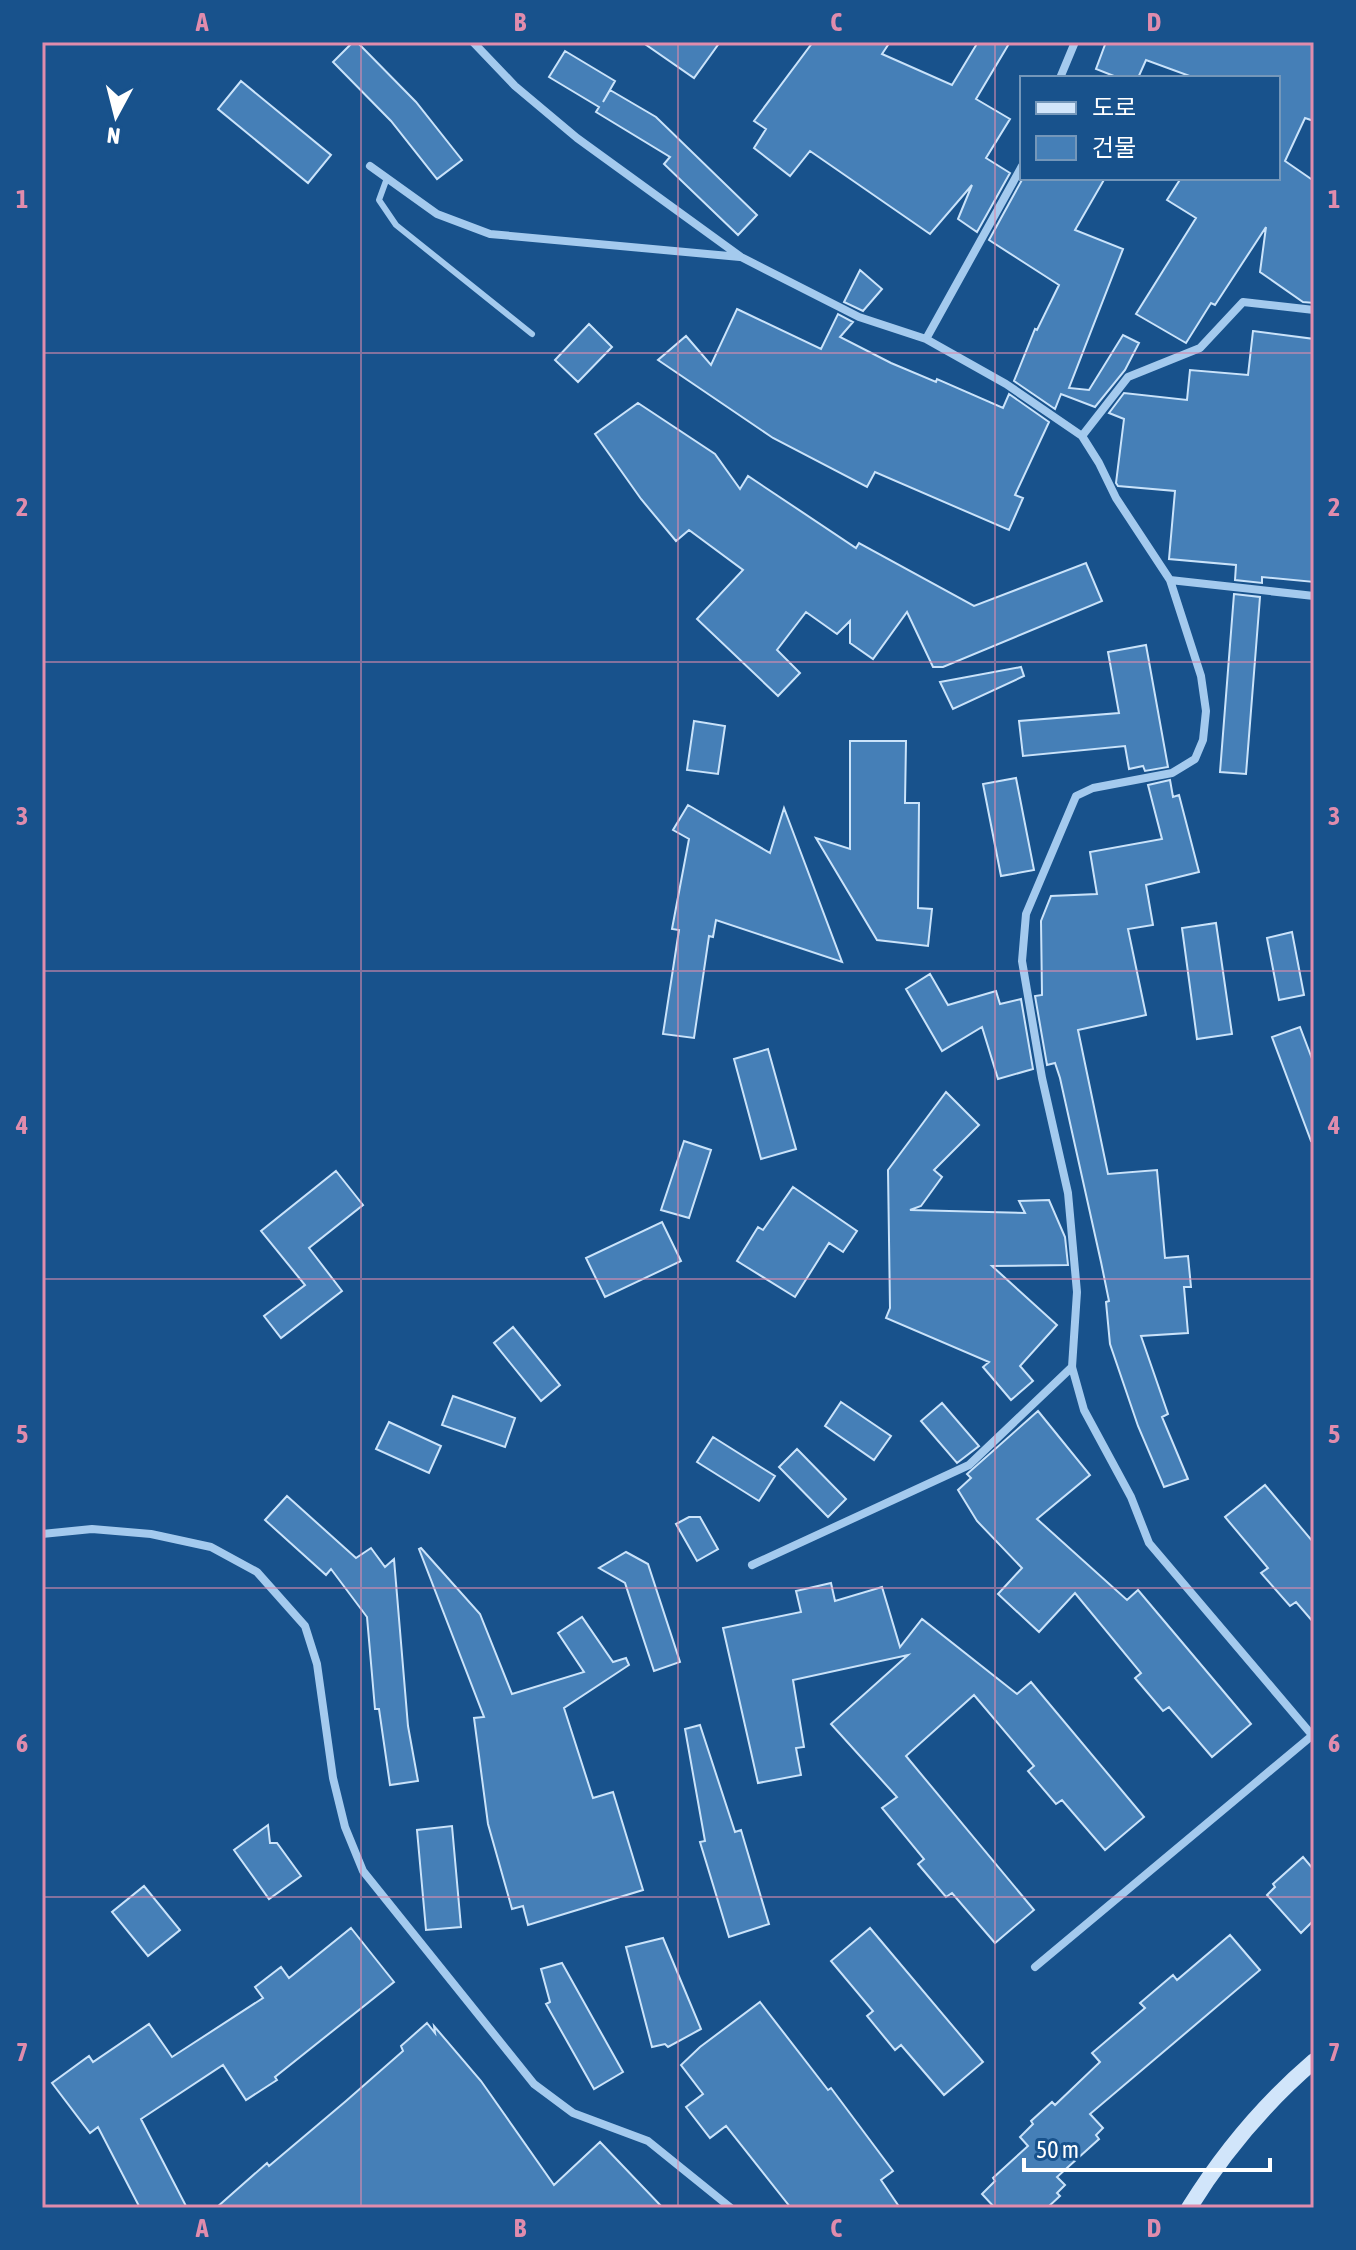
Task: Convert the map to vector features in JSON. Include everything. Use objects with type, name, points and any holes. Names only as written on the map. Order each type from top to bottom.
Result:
[{"type":"street","points":[[473,42],[515,86],[577,138],[741,257],[859,317],[926,339],[1006,384],[1082,436],[1116,498],[1170,580],[1201,676],[1206,711],[1203,740],[1195,759],[1172,773],[1093,788],[1076,796],[1026,914],[1022,961],[1042,1078],[1068,1193],[1077,1292],[1072,1367],[1084,1410],[1131,1497],[1149,1543],[1313,1734],[1035,1967]]},
{"type":"street","points":[[1061,76],[1075,42]]},
{"type":"street","points":[[370,166],[437,214],[490,234],[741,257]]},
{"type":"street","points":[[926,339],[1020,170]]},
{"type":"street","points":[[1082,436],[1128,377],[1200,348],[1243,302],[1314,310]]},
{"type":"street","points":[[1170,580],[1314,596]]},
{"type":"street","points":[[752,1565],[969,1465],[1072,1367]]},
{"type":"street","points":[[42,1534],[92,1529],[151,1534],[211,1547],[257,1572],[305,1626],[317,1664],[333,1778],[345,1827],[363,1871],[534,2084],[573,2113],[648,2141],[731,2208]]},
{"type":"street","points":[[1189,2208],[1214,2168],[1270,2102],[1314,2061]]},
{"type":"lane","points":[[387,178],[379,200],[396,225],[532,334]]},
{"type":"building","points":[[353,42],[357,42],[416,102],[462,160],[437,179],[391,121],[333,62]]},
{"type":"building","points":[[642,42],[720,42],[694,78]]},
{"type":"building","points":[[813,42],[890,42],[882,54],[952,85],[978,42],[1010,42],[976,99],[1010,119],[986,158],[1010,173],[977,232],[958,219],[972,185],[930,234],[810,151],[790,176],[754,148],[766,129],[754,121]]},
{"type":"building","points":[[1106,42],[1314,42],[1314,121],[1305,118],[1285,161],[1314,181],[1314,303],[1303,302],[1260,272],[1266,227],[1186,343],[1136,314],[1196,218],[1167,200],[1180,180],[1280,180],[1280,76],[1190,76],[1146,60],[1139,76],[1114,76],[1096,69]]},
{"type":"building","points":[[565,51],[615,81],[603,102],[610,90],[656,117],[757,215],[738,235],[664,164],[670,157],[596,112],[599,107],[549,77]]},
{"type":"building","points":[[241,81],[331,155],[308,183],[218,109]]},
{"type":"building","points":[[1022,180],[1104,180],[1075,230],[1123,249],[1069,388],[1089,390],[1123,335],[1139,343],[1125,370],[1095,407],[1061,394],[1055,409],[1014,381],[1035,329],[1059,285],[989,240]]},
{"type":"building","points":[[860,270],[882,289],[863,311],[844,302]]},
{"type":"building","points":[[737,309],[821,349],[838,314],[853,322],[840,337],[891,363],[1003,408],[1009,394],[1049,422],[1015,495],[1023,498],[1009,530],[875,472],[867,487],[773,438],[658,360],[686,336],[711,365]]},
{"type":"building","points":[[589,324],[612,347],[578,382],[555,360]]},
{"type":"building","points":[[1253,331],[1314,339],[1314,582],[1262,577],[1262,583],[1235,580],[1236,565],[1169,559],[1175,491],[1118,486],[1116,483],[1124,419],[1109,413],[1124,393],[1187,400],[1190,370],[1248,375]]},
{"type":"building","points":[[638,403],[715,454],[740,489],[748,476],[856,548],[859,543],[974,606],[1086,563],[1102,601],[943,667],[933,667],[907,612],[873,659],[850,643],[850,621],[837,634],[806,612],[777,650],[800,673],[778,696],[697,619],[743,570],[689,530],[676,541],[641,499],[595,434]]},
{"type":"building","points":[[1234,594],[1260,597],[1246,774],[1220,772]]},
{"type":"building","points":[[1146,645],[1168,767],[1145,771],[1143,766],[1129,769],[1125,746],[1023,756],[1019,721],[1119,713],[1108,652]]},
{"type":"building","points":[[1021,667],[1024,676],[953,709],[940,682]]},
{"type":"building","points":[[694,721],[725,726],[718,774],[687,770]]},
{"type":"building","points":[[850,741],[906,741],[905,803],[919,803],[918,908],[932,909],[928,946],[877,940],[816,838],[850,849]]},
{"type":"building","points":[[1016,778],[1034,870],[1001,876],[983,784]]},
{"type":"building","points":[[1170,780],[1173,797],[1179,795],[1199,872],[1146,885],[1153,925],[1128,929],[1146,1015],[1078,1030],[1108,1174],[1157,1170],[1165,1258],[1188,1256],[1191,1287],[1184,1287],[1188,1333],[1141,1336],[1168,1414],[1162,1417],[1188,1479],[1164,1487],[1138,1426],[1110,1344],[1106,1302],[1109,1301],[1101,1262],[1060,1078],[1055,1063],[1047,1065],[1035,996],[1042,995],[1041,921],[1051,896],[1097,894],[1090,852],[1162,839],[1148,785]]},
{"type":"building","points":[[688,805],[770,853],[784,808],[842,962],[716,920],[713,937],[709,936],[694,1038],[663,1034],[679,930],[672,929],[689,839],[673,830]]},
{"type":"building","points":[[1216,923],[1232,1034],[1197,1039],[1182,928]]},
{"type":"building","points":[[1292,932],[1304,995],[1279,1000],[1267,938]]},
{"type":"building","points":[[930,974],[948,1005],[996,991],[1000,1004],[1021,999],[1033,1069],[998,1079],[982,1027],[942,1051],[906,989]]},
{"type":"building","points":[[1300,1027],[1314,1064],[1314,1140],[1311,1141],[1272,1037]]},
{"type":"building","points":[[768,1049],[796,1149],[761,1159],[734,1059]]},
{"type":"building","points":[[946,1092],[979,1125],[934,1170],[942,1177],[921,1206],[910,1210],[1025,1213],[1019,1201],[1049,1200],[1065,1237],[1068,1265],[992,1266],[1057,1325],[1020,1366],[1033,1381],[1011,1400],[983,1367],[989,1362],[886,1318],[890,1308],[888,1170]]},
{"type":"building","points":[[684,1141],[711,1150],[689,1218],[661,1210]]},
{"type":"building","points":[[336,1171],[363,1205],[309,1248],[342,1291],[281,1338],[264,1316],[305,1285],[261,1231]]},
{"type":"building","points":[[793,1187],[857,1231],[843,1252],[829,1243],[795,1297],[737,1261],[758,1227],[763,1230]]},
{"type":"building","points":[[662,1222],[681,1261],[605,1297],[586,1258]]},
{"type":"building","points":[[513,1327],[560,1385],[541,1401],[494,1343]]},
{"type":"building","points":[[453,1396],[515,1418],[505,1447],[442,1425]]},
{"type":"building","points":[[841,1402],[891,1436],[874,1460],[825,1426]]},
{"type":"building","points":[[942,1403],[979,1446],[957,1463],[921,1421]]},
{"type":"building","points":[[1038,1411],[1090,1475],[1037,1519],[1127,1600],[1138,1590],[1251,1724],[1212,1757],[1169,1707],[1163,1711],[1135,1678],[1141,1673],[1075,1593],[1039,1632],[998,1594],[1022,1568],[977,1521],[958,1490],[971,1478],[967,1474]]},
{"type":"building","points":[[389,1422],[441,1446],[429,1473],[376,1449]]},
{"type":"building","points":[[713,1437],[775,1476],[759,1501],[697,1462]]},
{"type":"building","points":[[797,1449],[846,1499],[828,1517],[779,1467]]},
{"type":"building","points":[[1265,1485],[1314,1543],[1314,1623],[1296,1602],[1290,1606],[1261,1573],[1268,1568],[1225,1517]]},
{"type":"building","points":[[287,1496],[356,1558],[371,1548],[385,1567],[394,1559],[408,1726],[418,1781],[390,1785],[379,1709],[375,1709],[367,1617],[331,1569],[326,1575],[265,1520]]},
{"type":"building","points":[[689,1517],[700,1517],[718,1549],[697,1561],[676,1524]]},
{"type":"building","points":[[421,1548],[480,1614],[512,1694],[584,1672],[558,1633],[582,1617],[613,1662],[626,1658],[629,1665],[564,1708],[593,1798],[613,1792],[643,1890],[528,1925],[523,1906],[512,1909],[488,1824],[474,1718],[484,1717]]},
{"type":"building","points":[[626,1552],[648,1564],[680,1662],[654,1671],[625,1583],[599,1568]]},
{"type":"building","points":[[831,1583],[835,1601],[882,1587],[900,1647],[922,1619],[1017,1694],[1031,1682],[1144,1817],[1105,1850],[1062,1800],[1056,1804],[1028,1771],[1034,1766],[974,1695],[906,1756],[1034,1910],[995,1943],[952,1893],[946,1897],[918,1864],[924,1859],[882,1808],[897,1797],[831,1724],[908,1655],[793,1680],[804,1747],[796,1748],[801,1775],[758,1783],[723,1628],[801,1612],[796,1591]]},
{"type":"building","points":[[700,1725],[735,1832],[741,1830],[769,1924],[729,1937],[700,1842],[705,1841],[685,1729]]},
{"type":"building","points":[[268,1825],[270,1843],[277,1843],[301,1876],[269,1899],[234,1850]]},
{"type":"building","points":[[452,1826],[461,1927],[426,1930],[417,1830]]},
{"type":"building","points":[[1303,1857],[1314,1870],[1314,1920],[1301,1933],[1267,1895],[1275,1887],[1273,1884]]},
{"type":"building","points":[[144,1886],[180,1930],[148,1956],[112,1912]]},
{"type":"building","points":[[351,1928],[394,1982],[275,2077],[277,2080],[246,2100],[223,2065],[141,2119],[187,2208],[140,2208],[98,2127],[90,2133],[52,2083],[89,2056],[93,2062],[149,2024],[172,2057],[263,1998],[255,1987],[281,1967],[289,1978]]},
{"type":"building","points":[[870,1928],[983,2062],[944,2095],[901,2045],[895,2050],[867,2016],[873,2011],[831,1961]]},
{"type":"building","points":[[1230,1935],[1260,1970],[1090,2114],[1103,2128],[1096,2135],[1099,2139],[1057,2177],[1065,2185],[1057,2193],[1060,2196],[1047,2208],[995,2208],[982,2194],[995,2181],[993,2178],[1028,2146],[1020,2137],[1033,2124],[1031,2121],[1052,2102],[1055,2105],[1100,2062],[1092,2053],[1145,2008],[1140,2003],[1173,1975],[1177,1980]]},
{"type":"building","points":[[663,1938],[701,2029],[668,2047],[665,2044],[652,2047],[626,1947]]},
{"type":"building","points":[[562,1963],[623,2072],[594,2089],[546,2004],[550,2002],[541,1969]]},
{"type":"building","points":[[760,2002],[828,2090],[831,2088],[893,2171],[881,2180],[900,2208],[791,2208],[726,2126],[710,2138],[686,2107],[703,2094],[681,2065]]},
{"type":"building","points":[[427,2023],[435,2033],[434,2026],[481,2081],[554,2185],[600,2142],[663,2208],[216,2208],[346,2101],[403,2051],[401,2046]]}]
